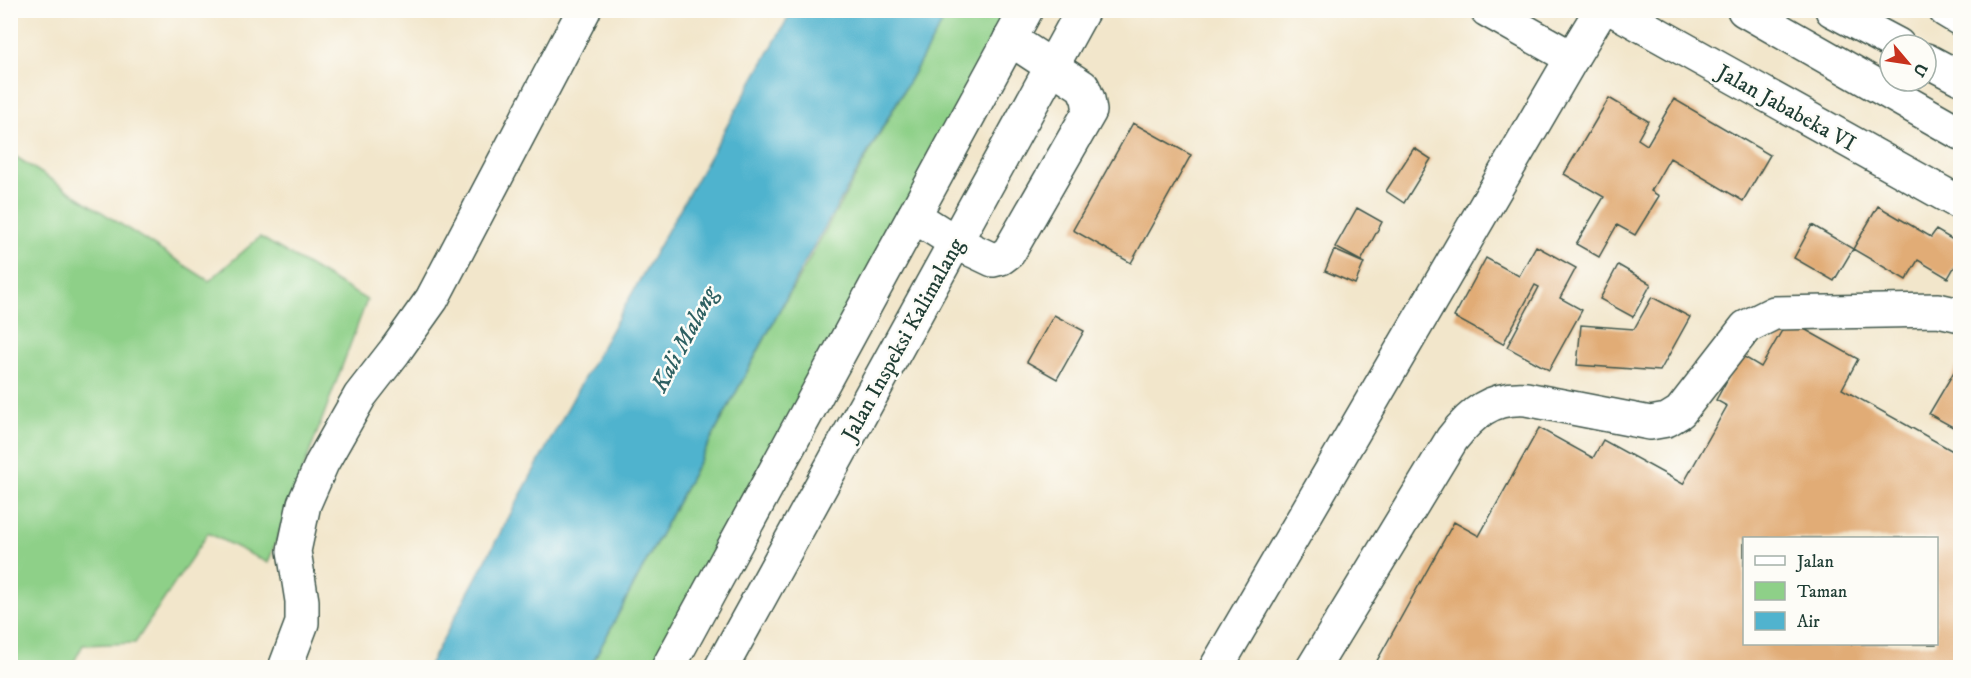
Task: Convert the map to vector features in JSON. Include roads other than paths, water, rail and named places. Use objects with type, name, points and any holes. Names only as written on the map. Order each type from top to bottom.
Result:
[{"type":"main road","points":[[285,668],[302,623],[302,601],[294,551],[304,504],[322,463],[360,396],[396,351],[432,299],[584,10]]},
{"type":"main road","points":[[668,668],[1026,10]]},
{"type":"main road","name":"Jalan Inspeksi Kalimalang","points":[[721,668],[1083,10]]},
{"type":"main road","points":[[1487,10],[1572,58]]},
{"type":"main road","points":[[1216,668],[1601,10]]},
{"type":"main road","name":"Jalan Jababeka VI","points":[[1614,10],[1960,204]]},
{"type":"main road","points":[[1744,10],[1960,133]]},
{"type":"main road","points":[[1832,10],[1878,34]]},
{"type":"main road","points":[[1945,10],[1960,19]]},
{"type":"main road","points":[[914,216],[955,242],[993,260],[1001,258],[1009,252],[1090,111],[1083,87],[1011,39]]},
{"type":"main road","points":[[1938,66],[1960,78]]},
{"type":"main road","points":[[1313,668],[1452,440],[1467,420],[1480,410],[1512,398],[1650,423],[1667,420],[1680,412],[1746,327],[1774,313],[1938,310],[1960,315]]},
{"type":"water","points":[[792,11],[949,11],[806,260],[590,667],[428,667],[579,387]]},
{"type":"waterway","name":"Kali Malang","points":[[506,668],[861,10]]}]
